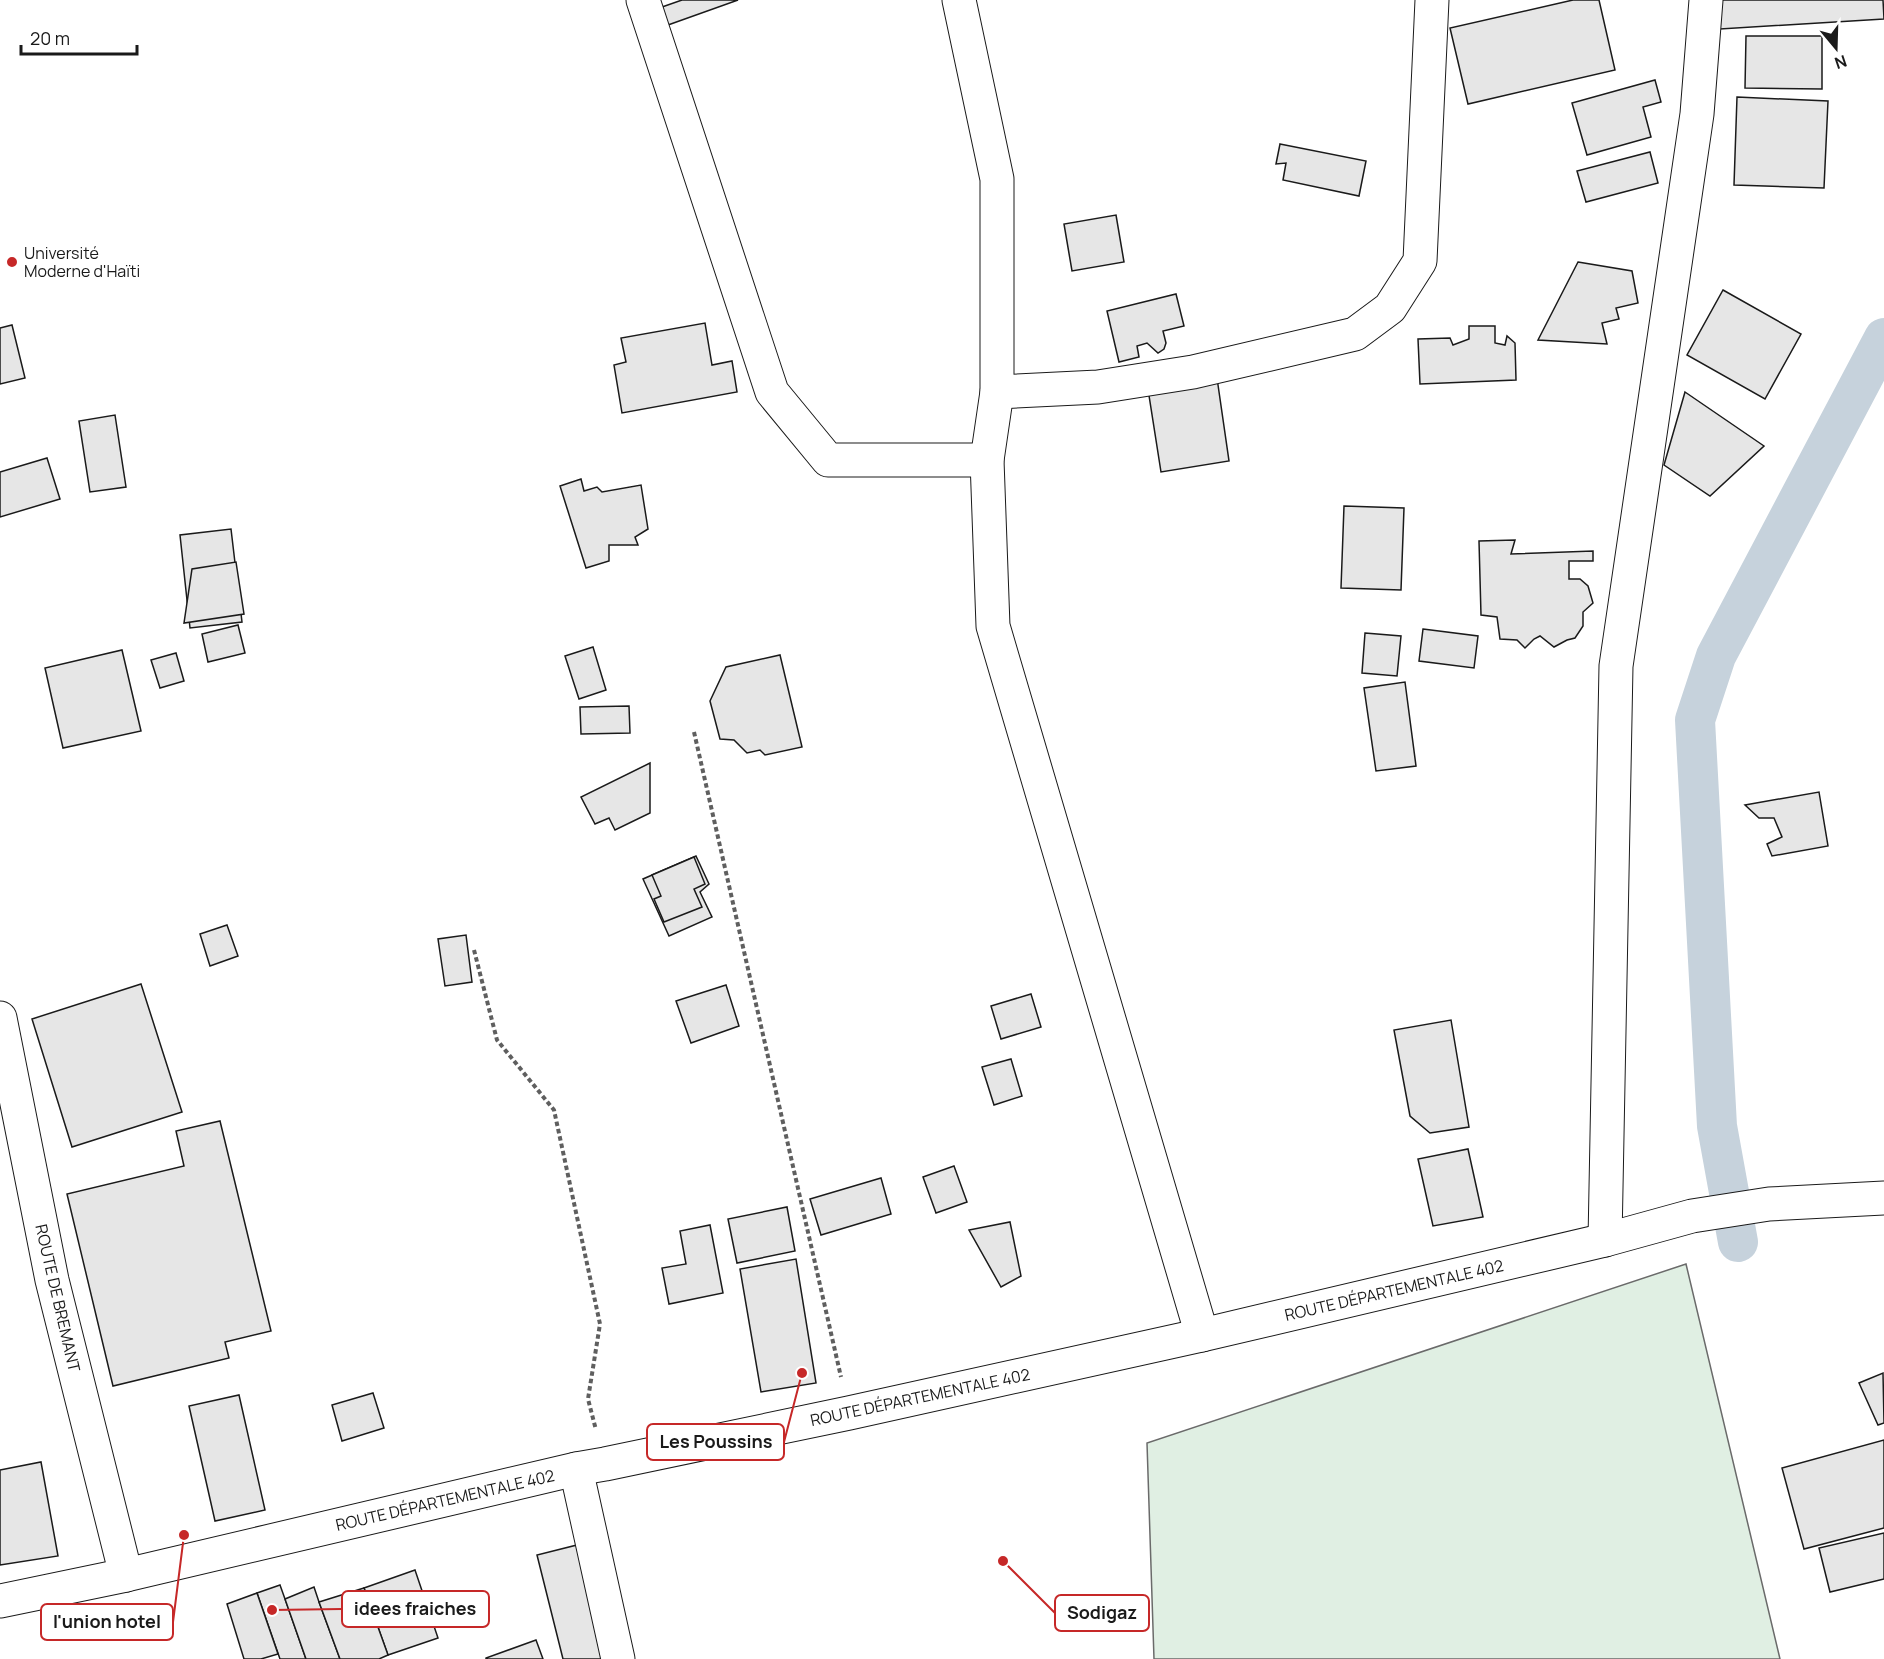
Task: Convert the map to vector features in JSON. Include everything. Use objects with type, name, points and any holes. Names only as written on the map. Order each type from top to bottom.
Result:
[{"type":"street","points":[[643,0],[772,392],[828,460],[987,460]]},
{"type":"street","points":[[959,0],[997,179],[997,392],[987,460],[993,626],[1202,1335]]},
{"type":"street","points":[[997,392],[1098,387],[1193,372],[1355,333],[1390,308],[1420,261],[1432,0]]},
{"type":"street","points":[[1605,1240],[1616,666],[1697,114],[1706,0]]},
{"type":"street","name":"ROUTE DE BREMANT","points":[[0,1018],[52,1280],[126,1575]]},
{"type":"street","name":"ROUTE DÉPARTEMENTALE 402","points":[[0,1601],[126,1575],[590,1467],[849,1413],[1202,1335],[1605,1240],[1692,1216],[1769,1204],[1884,1198]]},
{"type":"street","points":[[590,1467],[618,1659]]},
{"type":"path","points":[[694,732],[849,1413]]},
{"type":"path","points":[[474,950],[497,1040],[554,1110],[600,1324],[588,1399],[590,1467]]},
{"type":"green space","points":[[1686,1264],[1780,1659],[1154,1659],[1147,1443]]},
{"type":"building","points":[[682,0],[738,0],[668,25],[662,7]]},
{"type":"building","points":[[1573,0],[1599,0],[1615,70],[1468,104],[1450,28]]},
{"type":"building","points":[[1719,0],[1883,0],[1884,19],[1720,29]]},
{"type":"building","points":[[1746,36],[1822,36],[1822,89],[1745,88]]},
{"type":"building","points":[[1655,80],[1661,102],[1643,107],[1651,137],[1587,155],[1572,103]]},
{"type":"building","points":[[1737,97],[1828,101],[1824,188],[1734,185]]},
{"type":"building","points":[[1280,144],[1366,161],[1359,196],[1283,180],[1286,163],[1276,164]]},
{"type":"building","points":[[1650,152],[1658,183],[1586,202],[1577,171]]},
{"type":"building","points":[[1116,215],[1124,262],[1072,271],[1064,224]]},
{"type":"building","points":[[1578,262],[1632,271],[1638,303],[1616,308],[1619,319],[1602,323],[1607,344],[1538,340]]},
{"type":"building","points":[[1723,290],[1801,334],[1765,399],[1687,355]]},
{"type":"building","points":[[1176,294],[1184,326],[1163,331],[1166,343],[1164,349],[1158,353],[1147,343],[1137,346],[1139,357],[1119,362],[1107,311]]},
{"type":"building","points":[[705,323],[712,365],[732,361],[737,392],[622,413],[614,365],[626,362],[621,338]]},
{"type":"building","points":[[12,325],[25,378],[0,384],[0,328]]},
{"type":"building","points":[[1469,326],[1495,326],[1495,343],[1505,345],[1507,336],[1515,343],[1516,380],[1420,384],[1418,339],[1450,338],[1453,345],[1469,339]]},
{"type":"building","points":[[1217,378],[1229,461],[1161,472],[1148,389]]},
{"type":"building","points":[[1685,392],[1764,446],[1710,496],[1664,465]]},
{"type":"building","points":[[115,415],[126,487],[90,492],[79,421]]},
{"type":"building","points":[[47,458],[60,499],[0,517],[0,472]]},
{"type":"building","points":[[581,479],[584,491],[597,487],[602,492],[641,485],[648,529],[635,537],[638,545],[609,545],[609,561],[586,568],[560,486]]},
{"type":"building","points":[[1344,506],[1404,508],[1401,590],[1341,588]]},
{"type":"building","points":[[231,529],[242,622],[190,628],[180,535]]},
{"type":"building","points":[[1515,540],[1511,554],[1593,551],[1593,561],[1569,561],[1569,579],[1580,579],[1588,586],[1593,603],[1583,612],[1583,626],[1575,638],[1554,647],[1540,636],[1525,648],[1517,640],[1500,639],[1497,617],[1481,615],[1479,541]]},
{"type":"building","points":[[236,562],[244,614],[184,623],[192,569]]},
{"type":"building","points":[[238,625],[245,653],[208,662],[202,634]]},
{"type":"building","points":[[1423,629],[1478,636],[1474,668],[1419,661]]},
{"type":"building","points":[[1365,633],[1401,636],[1397,676],[1362,673]]},
{"type":"building","points":[[593,647],[606,690],[579,699],[565,656]]},
{"type":"building","points":[[122,650],[141,731],[63,748],[45,668]]},
{"type":"building","points":[[176,653],[184,681],[160,688],[151,660]]},
{"type":"building","points":[[780,655],[802,747],[765,755],[760,750],[747,753],[734,740],[720,739],[710,701],[726,667]]},
{"type":"building","points":[[1405,682],[1416,766],[1376,771],[1364,688]]},
{"type":"building","points":[[629,706],[630,733],[581,734],[580,707]]},
{"type":"building","points":[[650,763],[650,813],[615,830],[609,818],[595,824],[581,797]]},
{"type":"building","points":[[1819,792],[1828,846],[1772,856],[1767,844],[1782,837],[1774,818],[1759,818],[1745,805]]},
{"type":"building","points":[[696,856],[709,884],[700,892],[712,917],[669,936],[643,879]]},
{"type":"building","points":[[694,857],[705,884],[694,889],[702,907],[664,922],[654,899],[661,896],[652,875]]},
{"type":"building","points":[[227,925],[238,956],[210,966],[200,934]]},
{"type":"building","points":[[466,935],[472,982],[445,986],[438,939]]},
{"type":"building","points":[[141,984],[182,1112],[72,1147],[32,1019]]},
{"type":"building","points":[[726,985],[739,1026],[691,1043],[676,1001]]},
{"type":"building","points":[[1031,994],[1041,1027],[1001,1039],[991,1006]]},
{"type":"building","points":[[1451,1020],[1469,1127],[1430,1133],[1410,1116],[1394,1030]]},
{"type":"building","points":[[1011,1059],[1022,1096],[994,1105],[982,1067]]},
{"type":"building","points":[[220,1121],[271,1331],[225,1342],[229,1358],[113,1386],[67,1194],[184,1166],[176,1131]]},
{"type":"building","points":[[1468,1149],[1483,1217],[1433,1226],[1418,1159]]},
{"type":"building","points":[[954,1166],[967,1202],[936,1213],[923,1177]]},
{"type":"building","points":[[881,1178],[891,1214],[821,1235],[810,1199]]},
{"type":"building","points":[[787,1207],[795,1251],[737,1263],[728,1219]]},
{"type":"building","points":[[1010,1222],[1021,1276],[1001,1287],[969,1230]]},
{"type":"building","points":[[710,1225],[723,1293],[669,1304],[662,1268],[686,1264],[680,1231]]},
{"type":"building","points":[[796,1259],[816,1383],[761,1392],[740,1269]]},
{"type":"building","points":[[1883,1373],[1884,1423],[1878,1425],[1859,1383]]},
{"type":"building","points":[[373,1393],[384,1428],[342,1441],[332,1405]]},
{"type":"building","points":[[239,1395],[265,1510],[215,1521],[189,1406]]},
{"type":"building","points":[[1884,1440],[1884,1528],[1804,1549],[1782,1468]]},
{"type":"building","points":[[41,1462],[58,1556],[0,1565],[0,1470]]},
{"type":"building","points":[[1884,1533],[1884,1579],[1830,1592],[1819,1548]]},
{"type":"building","points":[[577,1545],[606,1659],[563,1659],[537,1555]]},
{"type":"building","points":[[415,1570],[438,1638],[388,1655],[364,1588]]},
{"type":"building","points":[[280,1585],[306,1659],[280,1659],[257,1593]]},
{"type":"building","points":[[314,1587],[340,1659],[306,1659],[285,1599]]},
{"type":"building","points":[[364,1588],[388,1655],[379,1659],[340,1659],[319,1602]]},
{"type":"building","points":[[257,1593],[278,1654],[261,1659],[244,1659],[227,1604]]},
{"type":"building","points":[[536,1640],[543,1659],[486,1659],[486,1658]]},
{"type":"waterway","points":[[1738,1242],[1717,1126],[1695,720],[1716,656],[1884,338]]},
{"type":"place","name":"Université Moderne d'Haïti","points":[[12,262]]},
{"type":"place","name":"Les Poussins","points":[[802,1373]]},
{"type":"place","name":"l'union hotel","points":[[184,1535]]},
{"type":"place","name":"Sodigaz","points":[[1003,1561]]},
{"type":"place","name":"idees fraiches","points":[[272,1610]]}]
